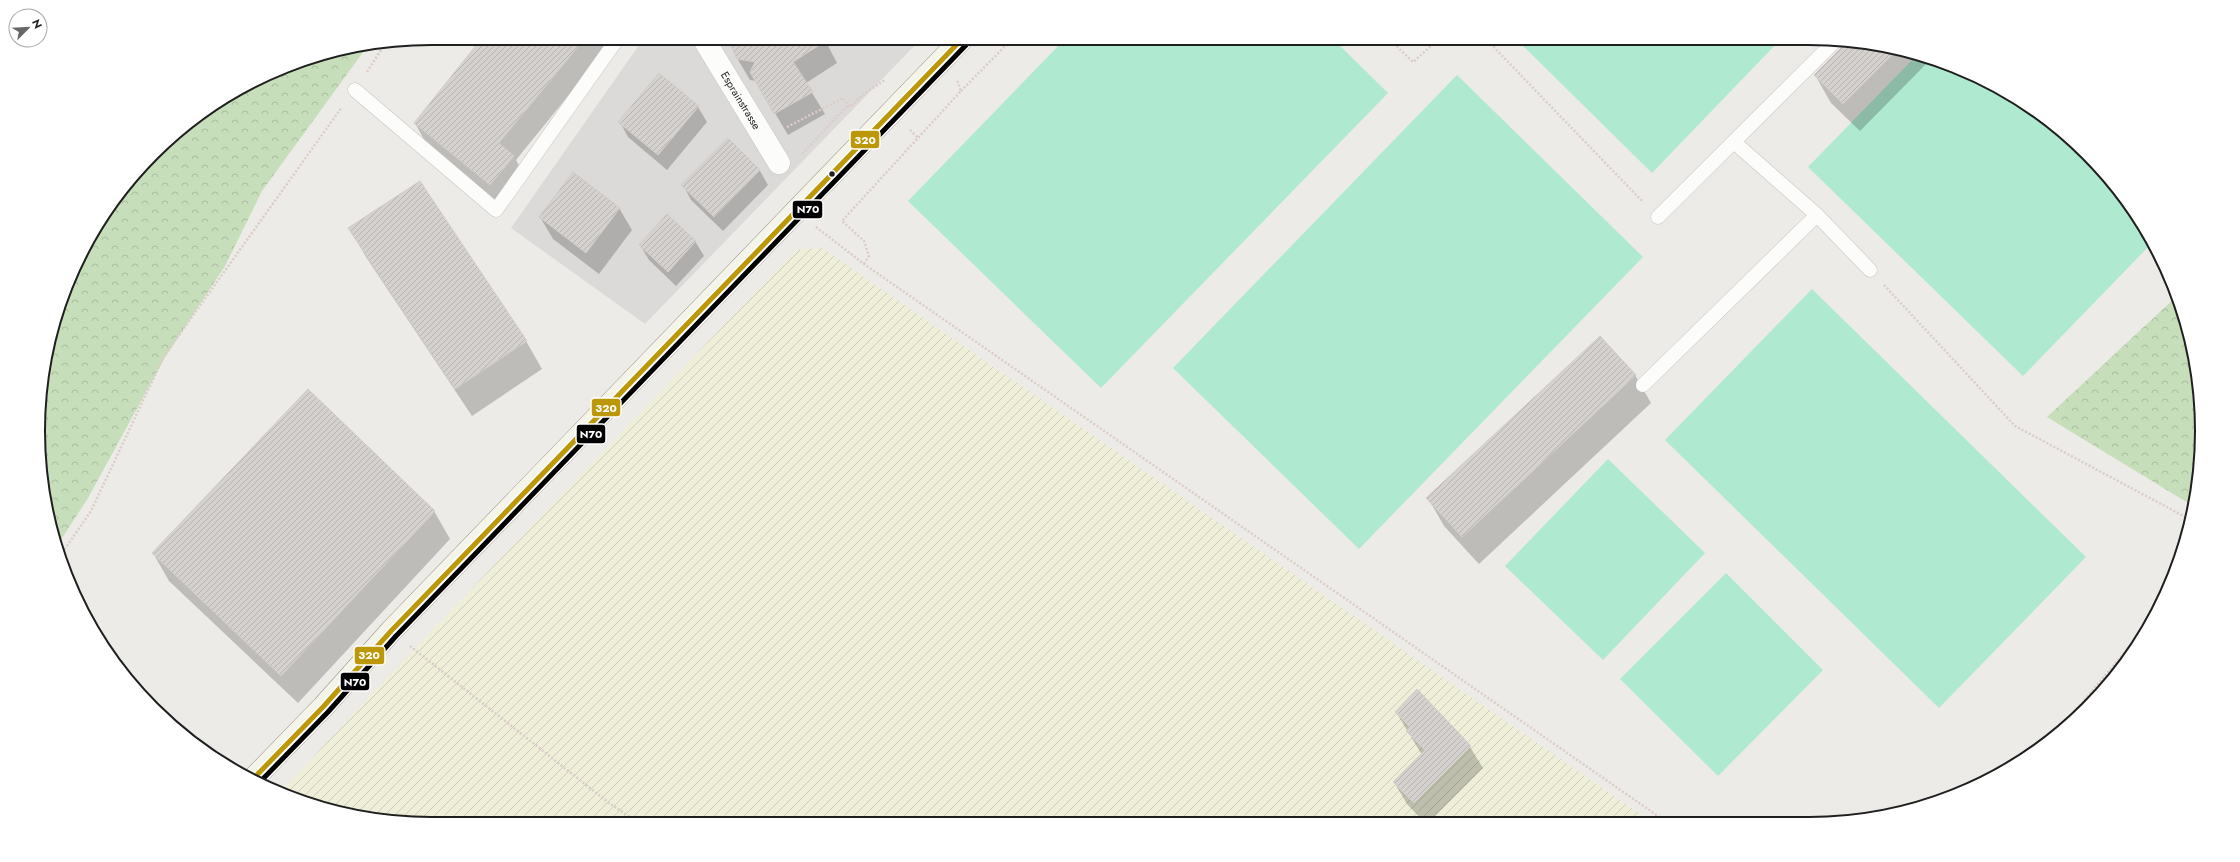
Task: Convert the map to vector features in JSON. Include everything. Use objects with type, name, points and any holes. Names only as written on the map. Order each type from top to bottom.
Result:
[{"type":"main road","points":[[257,775],[323,707],[391,631],[956,45]]},
{"type":"street","name":"Esprainstrasse","points":[[707,45],[765,139],[788,161]]},
{"type":"lane","points":[[355,90],[496,210],[613,45]]},
{"type":"lane","points":[[1658,217],[1735,143],[1830,46]]},
{"type":"lane","points":[[1735,143],[1817,215],[1870,270]]},
{"type":"lane","points":[[1643,385],[1817,215]]},
{"type":"path","points":[[864,264],[869,256],[864,241],[842,221],[961,91],[1006,45]]},
{"type":"path","points":[[1395,45],[1413,62],[1432,45]]},
{"type":"path","points":[[1492,45],[1658,217]]},
{"type":"path","points":[[64,551],[91,511],[164,356],[355,90],[382,48]]},
{"type":"path","points":[[788,161],[848,105],[850,107],[865,93],[902,69],[918,85]]},
{"type":"path","points":[[955,76],[961,91]]},
{"type":"path","points":[[765,139],[843,98],[848,105]]},
{"type":"path","points":[[795,211],[864,264],[1659,817]]},
{"type":"path","points":[[1870,270],[2014,426],[2185,517]]},
{"type":"path","points":[[391,631],[609,803],[630,817]]},
{"type":"path","points":[[2078,707],[2125,651]]},
{"type":"shaded area","points":[[639,45],[915,45],[645,324],[511,228]]},
{"type":"green space","points":[[1059,45],[1339,45],[1388,93],[1101,388],[908,201]]},
{"type":"green space","points":[[1522,45],[1775,45],[1652,173]]},
{"type":"green space","points":[[364,51],[262,191],[225,266],[164,359],[88,498],[61,540],[52,506],[46,456],[45,431],[48,381],[52,356],[65,307],[74,283],[97,238],[110,217],[141,176],[176,141],[217,110],[260,85],[283,74],[331,58]]},
{"type":"green space","points":[[1913,59],[1957,74],[1980,85],[2023,110],[2044,125],[2064,141],[2099,176],[2130,217],[2148,247],[2023,376],[1808,167]]},
{"type":"green space","points":[[1457,75],[1643,257],[1359,549],[1173,368]]},
{"type":"green space","points":[[822,248],[1644,817],[431,817],[381,814],[356,810],[307,797],[284,788],[392,672],[796,250]]},
{"type":"green space","points":[[1812,289],[2086,557],[1939,708],[1665,440]]},
{"type":"green space","points":[[2172,300],[2188,356],[2194,406],[2194,456],[2188,503],[2047,417]]},
{"type":"green space","points":[[1608,459],[1705,553],[1603,660],[1505,566]]},
{"type":"green space","points":[[1726,573],[1823,670],[1718,776],[1620,679]]},
{"type":"building","points":[[476,45],[579,45],[499,143],[514,156],[490,185],[414,123]]},
{"type":"building","points":[[730,45],[820,45],[793,62],[813,92],[774,114],[750,72],[755,62],[737,59]]},
{"type":"building","points":[[1842,47],[1893,54],[1843,104],[1814,75]]},
{"type":"building","points":[[659,73],[699,106],[658,155],[618,122]]},
{"type":"building","points":[[728,138],[760,170],[714,217],[681,185]]},
{"type":"building","points":[[573,172],[620,208],[586,253],[539,217]]},
{"type":"building","points":[[420,181],[527,341],[455,389],[348,228]]},
{"type":"building","points":[[667,214],[696,241],[668,272],[639,245]]},
{"type":"building","points":[[1600,336],[1636,375],[1462,537],[1426,498]]},
{"type":"building","points":[[308,389],[435,511],[281,676],[152,553]]},
{"type":"building","points":[[1417,689],[1471,746],[1414,803],[1393,782],[1425,750],[1406,731],[1410,727],[1395,712]]},
{"type":"transit line","name":"320","points":[[257,775],[323,707],[391,631],[956,45]]},
{"type":"transit line","name":"N70","points":[[263,779],[328,712],[396,636],[966,45]]}]
